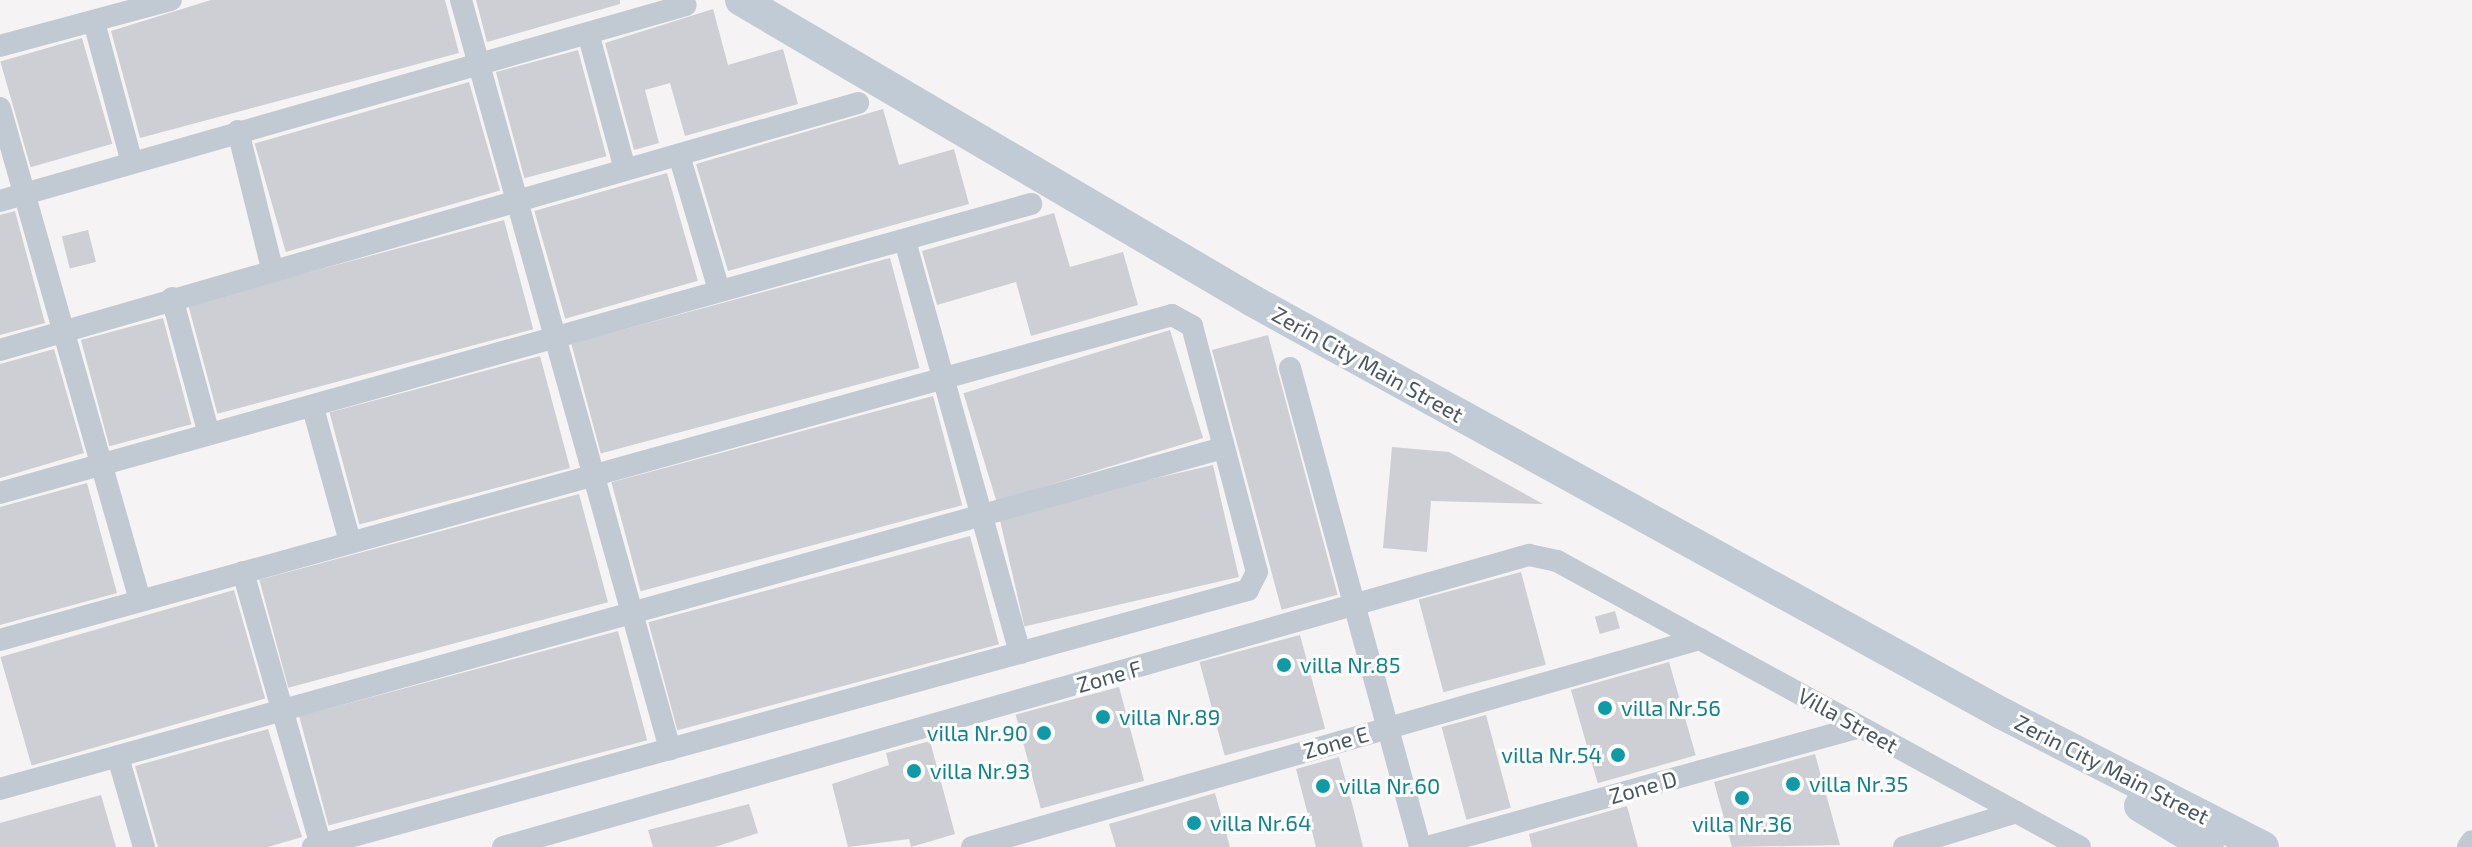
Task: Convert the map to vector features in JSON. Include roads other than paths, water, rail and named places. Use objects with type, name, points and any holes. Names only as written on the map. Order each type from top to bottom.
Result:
[{"type":"street","points":[[0,46],[171,0]]},
{"type":"street","points":[[461,0],[670,749]]},
{"type":"street","name":"Zerin City Main Street","points":[[741,0],[1253,301],[2003,714],[2263,847]]},
{"type":"street","points":[[10,198],[131,159],[686,5]]},
{"type":"street","points":[[94,22],[131,159]]},
{"type":"street","points":[[588,33],[625,169]]},
{"type":"street","points":[[0,350],[272,268],[858,103]]},
{"type":"street","points":[[0,108],[10,198],[59,333],[140,600]]},
{"type":"street","points":[[238,131],[272,268]]},
{"type":"street","points":[[679,155],[719,290]]},
{"type":"street","points":[[0,493],[99,469],[209,434],[313,408],[556,336],[1031,204]]},
{"type":"street","points":[[905,241],[941,379],[1020,653]]},
{"type":"street","points":[[172,298],[209,434]]},
{"type":"street","points":[[0,640],[350,541],[1182,315],[1194,332],[1255,583],[1020,653],[317,846],[243,572]]},
{"type":"street","points":[[1290,368],[1391,726],[1420,847]]},
{"type":"street","points":[[313,408],[350,541]]},
{"type":"street","points":[[0,789],[1223,448]]},
{"type":"street","name":"Zone F","points":[[503,847],[1538,555],[1700,639]]},
{"type":"street","name":"Zone E","points":[[972,847],[1700,639]]},
{"type":"street","name":"Villa Street","points":[[1700,639],[2080,847]]},
{"type":"street","name":"Zerin City Main Street","points":[[2003,714],[2040,751],[2208,847]]},
{"type":"street","name":"Zone D","points":[[1427,847],[1859,727]]},
{"type":"street","points":[[118,757],[144,847]]},
{"type":"street","points":[[1904,847],[2017,812]]},
{"type":"street","points":[[2468,847],[2472,841]]},
{"type":"place","name":"villa Nr.85","points":[[1284,665]]},
{"type":"place","name":"villa Nr.56","points":[[1605,708]]},
{"type":"place","name":"villa Nr.89","points":[[1103,717]]},
{"type":"place","name":"villa Nr.90","points":[[1044,733]]},
{"type":"place","name":"villa Nr.54","points":[[1618,755]]},
{"type":"place","name":"villa Nr.93","points":[[914,771]]},
{"type":"place","name":"villa Nr.35","points":[[1793,784]]},
{"type":"place","name":"villa Nr.60","points":[[1323,786]]},
{"type":"place","name":"villa Nr.36","points":[[1742,798]]},
{"type":"place","name":"villa Nr.64","points":[[1194,823]]}]
